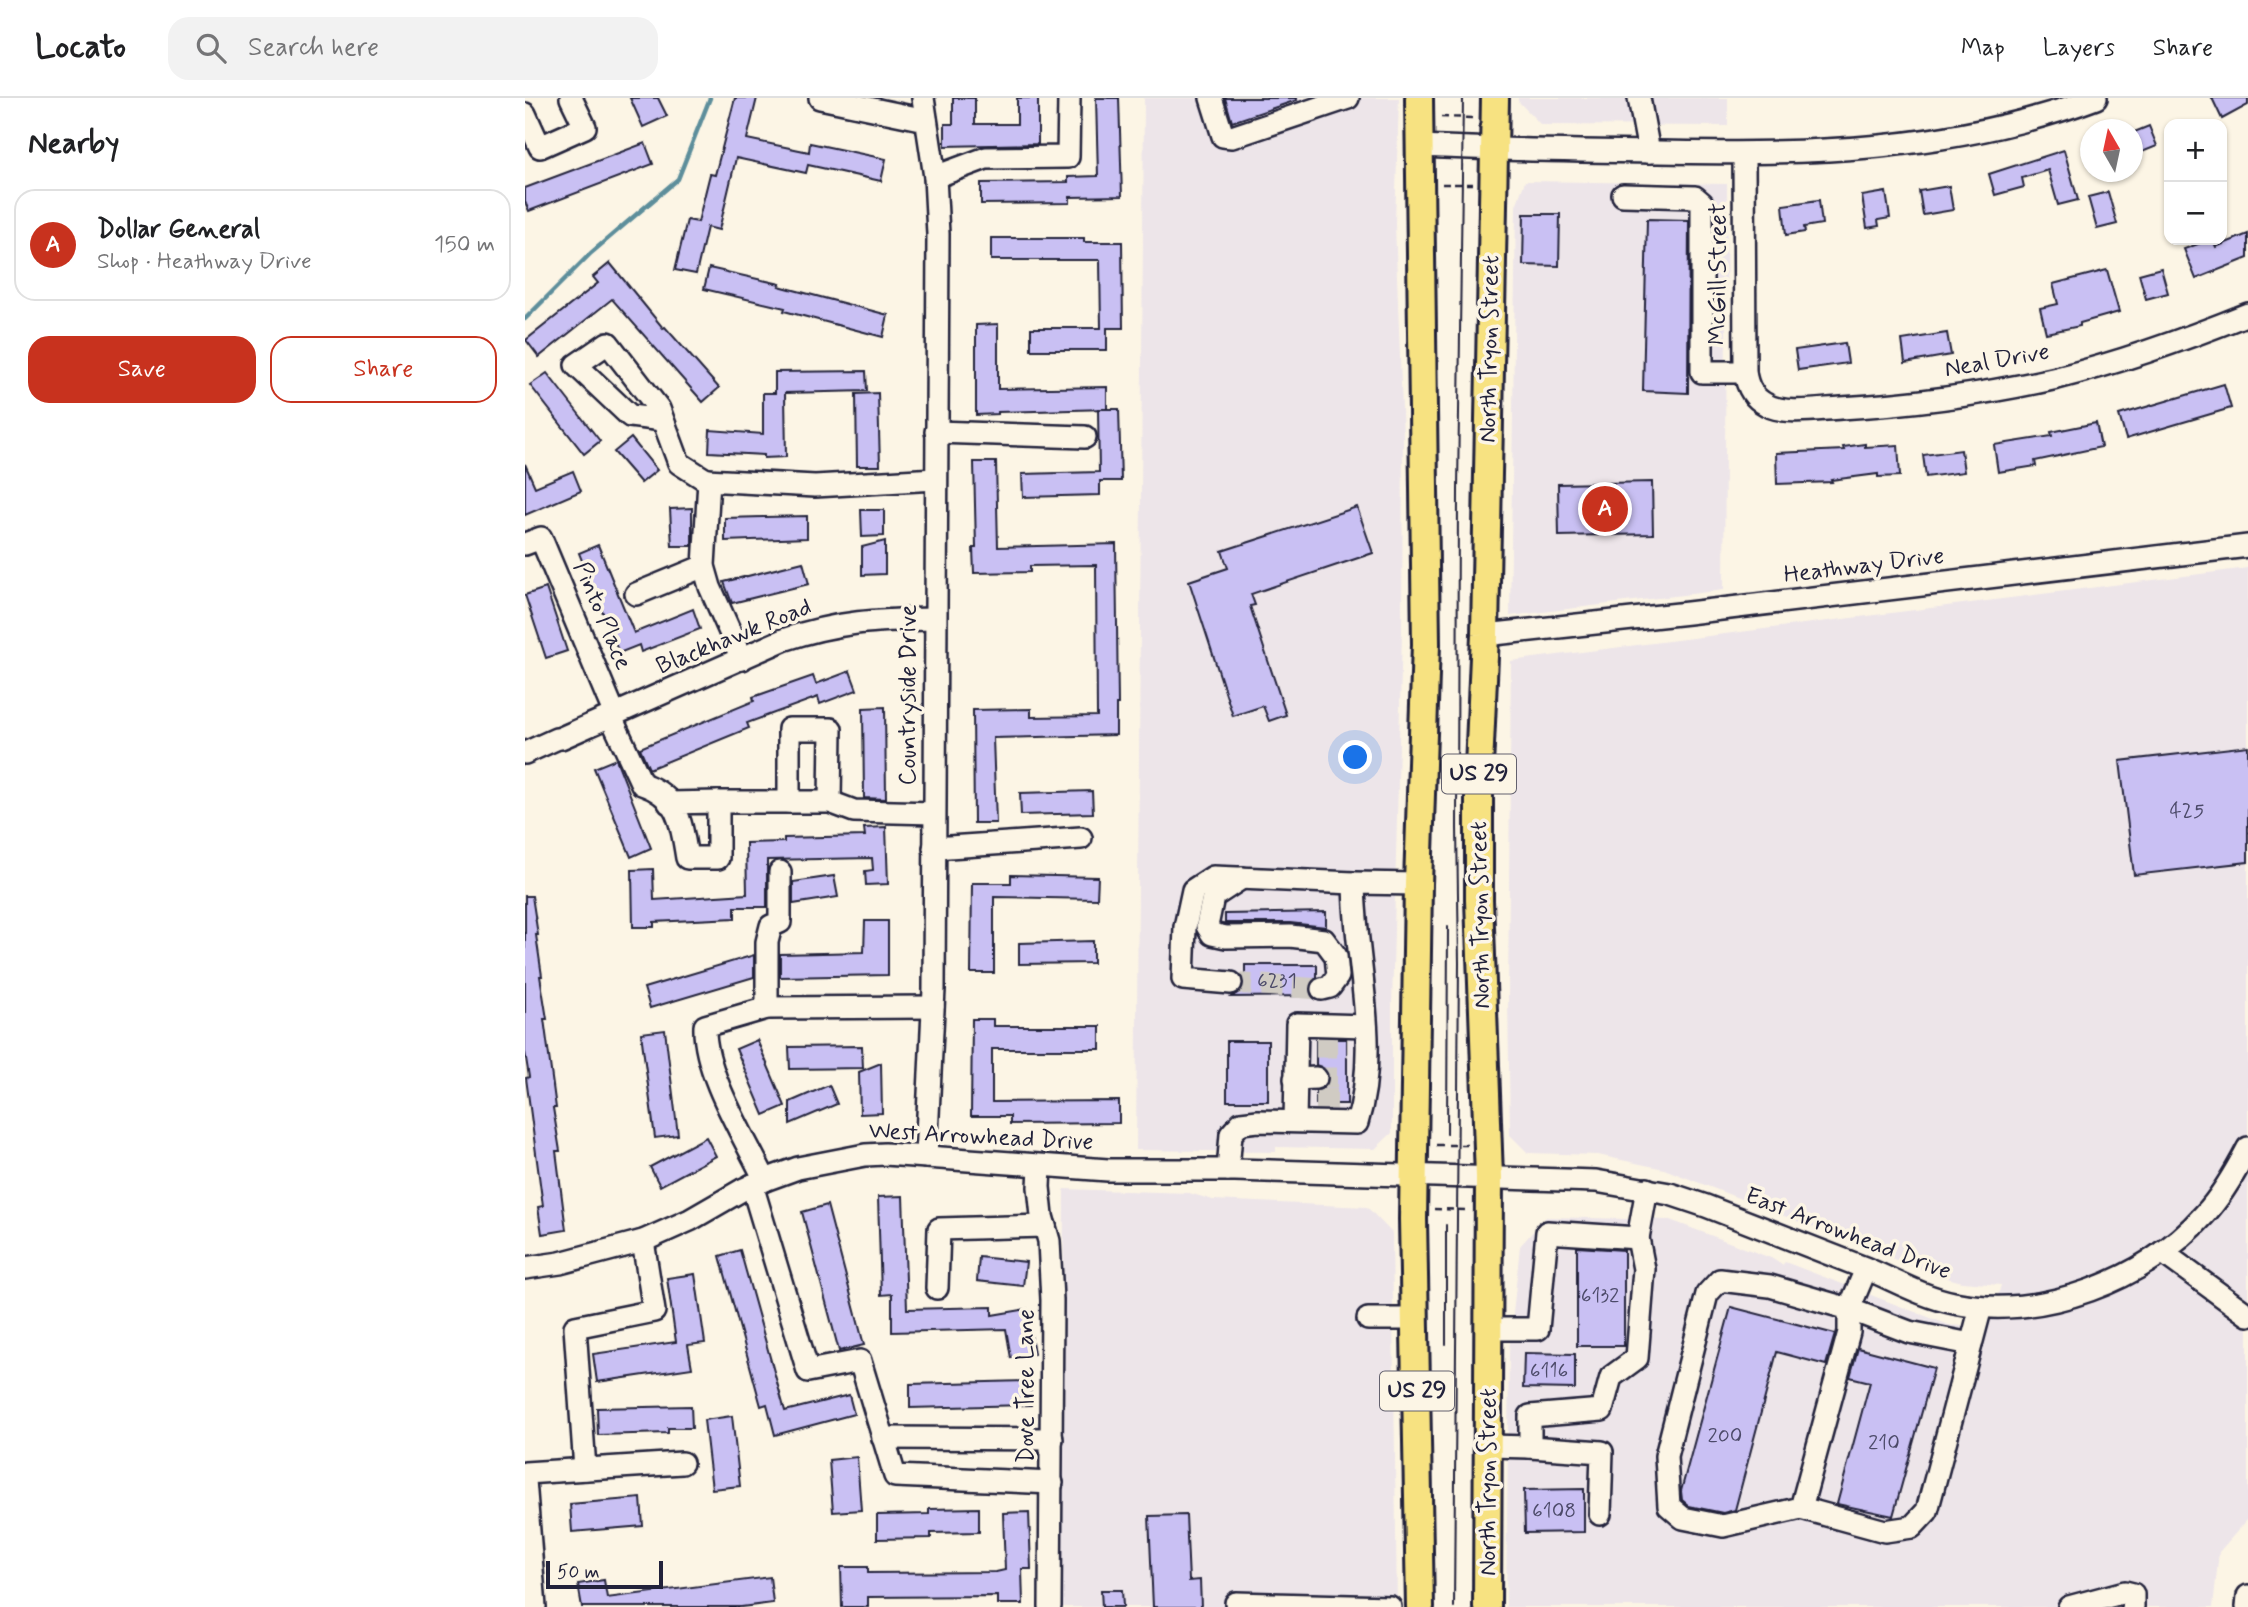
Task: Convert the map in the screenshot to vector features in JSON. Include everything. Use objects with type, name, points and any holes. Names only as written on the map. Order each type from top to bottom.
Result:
[{"type":"main road","name":"US 29","points":[[1419,98],[1426,644],[1418,884],[1414,1174],[1420,1607]]},
{"type":"main road","name":"North Tryon Street","points":[[1487,1607],[1489,1177],[1479,900],[1479,767],[1486,635],[1495,149],[1488,108]]},
{"type":"street","points":[[525,114],[540,147],[585,127],[572,98]]},
{"type":"street","points":[[820,98],[926,120]]},
{"type":"street","name":"Countryside Drive","points":[[923,98],[936,177],[938,234],[933,1007],[926,1157]]},
{"type":"street","points":[[936,177],[986,158],[1069,157],[1069,98]]},
{"type":"street","points":[[1211,98],[1223,136],[1232,137],[1347,98]]},
{"type":"street","points":[[1639,98],[1649,152]]},
{"type":"street","points":[[1420,146],[1744,154],[1867,149],[1946,139],[2006,126],[2096,98]]},
{"type":"street","name":"McGill Street","points":[[1744,154],[1748,382]]},
{"type":"street","points":[[1622,195],[1695,197],[1702,203],[1702,372],[1748,382]]},
{"type":"street","name":"Neal Drive","points":[[1748,382],[1768,407],[1794,411],[1856,407],[1982,392],[2056,378],[2130,357],[2194,336],[2248,314]]},
{"type":"street","points":[[663,420],[679,463],[709,481],[815,486],[936,479]]},
{"type":"street","points":[[936,432],[1085,437]]},
{"type":"street","points":[[709,481],[704,566],[710,587],[742,659]]},
{"type":"street","name":"Pinto Place","points":[[533,541],[642,784],[658,789],[669,803]]},
{"type":"street","name":"Heathway Drive","points":[[1486,635],[2248,546]]},
{"type":"street","points":[[636,594],[704,566]]},
{"type":"street","name":"Blackhawk Road","points":[[525,753],[783,640],[831,625],[880,620],[935,619]]},
{"type":"street","points":[[789,802],[789,729],[831,729],[830,802]]},
{"type":"street","points":[[669,803],[679,812],[687,858],[718,858],[718,802]]},
{"type":"street","points":[[669,803],[830,802],[854,811],[934,813]]},
{"type":"street","points":[[934,848],[1081,838]]},
{"type":"street","points":[[767,1008],[767,942],[771,926],[780,922],[780,872]]},
{"type":"street","points":[[1231,983],[1183,979],[1185,927],[1193,890],[1213,877],[1418,884]]},
{"type":"street","points":[[1243,878],[1213,897],[1207,926],[1212,934],[1226,937],[1290,936],[1324,940],[1336,956],[1338,976],[1331,987],[1322,989]]},
{"type":"street","points":[[1228,1170],[1231,1133],[1241,1123],[1357,1123],[1356,1088],[1365,998],[1354,917],[1354,883]]},
{"type":"street","points":[[933,1007],[767,1008],[705,1026],[704,1043],[712,1070],[759,1183],[808,1371],[860,1361],[895,1476],[1052,1483]]},
{"type":"street","points":[[1295,1122],[1306,1089],[1306,1047],[1297,1024],[1360,1040]]},
{"type":"street","name":"East Arrowhead Drive","points":[[1414,1174],[1596,1181],[1669,1194],[1706,1206],[1934,1297],[1981,1307],[2040,1302],[2070,1295],[2123,1276],[2162,1252],[2204,1215],[2237,1169],[2248,1148]]},
{"type":"street","name":"West Arrowhead Drive","points":[[525,1268],[560,1263],[643,1241],[690,1220],[759,1183],[798,1168],[854,1156],[885,1154],[1108,1170],[1414,1174]]},
{"type":"street","name":"Dove Tree Lane","points":[[1040,1166],[1039,1187],[1049,1241],[1052,1300],[1050,1607]]},
{"type":"street","points":[[1530,1447],[1530,1416],[1602,1410],[1611,1377],[1637,1359],[1644,1269],[1638,1238],[1647,1189]]},
{"type":"street","points":[[937,1288],[939,1229],[1045,1226]]},
{"type":"street","points":[[1488,1329],[1538,1329],[1547,1232],[1638,1238]]},
{"type":"street","points":[[585,1469],[575,1327],[654,1311],[643,1241]]},
{"type":"street","points":[[2162,1252],[2248,1315]]},
{"type":"street","points":[[1801,1508],[1849,1332],[1849,1309],[1866,1269]]},
{"type":"street","points":[[1971,1344],[1909,1332],[1849,1309],[1770,1286],[1720,1280],[1707,1294],[1666,1457],[1669,1506],[1683,1518],[1723,1526],[1801,1508],[1885,1531],[1912,1527],[1927,1511],[1981,1307]]},
{"type":"street","points":[[1368,1319],[1416,1319]]},
{"type":"street","points":[[883,1438],[1052,1439]]},
{"type":"street","points":[[1488,1446],[1602,1452],[1600,1514]]},
{"type":"street","points":[[525,1473],[682,1462]]},
{"type":"street","points":[[525,1480],[535,1607]]},
{"type":"street","points":[[2069,1607],[2125,1592],[2133,1594],[2133,1607]]},
{"type":"street","points":[[2247,1607],[2248,1596]]},
{"type":"street","points":[[1236,1603],[1390,1607]]},
{"type":"path","points":[[1438,117],[1488,108]]},
{"type":"path","points":[[1441,184],[1474,184]]},
{"type":"path","points":[[1432,1145],[1475,1145]]},
{"type":"path","points":[[1424,1209],[1467,1209]]},
{"type":"shaded area","points":[[1144,98],[1399,98],[1395,223],[1403,437],[1402,632],[1392,1006],[1392,1133],[1375,1149],[1276,1147],[1276,1152],[1136,1150]]},
{"type":"shaded area","points":[[1518,98],[1728,98],[1728,126],[1541,125]]},
{"type":"shaded area","points":[[1525,181],[1727,184],[1724,590],[1510,616],[1516,206]]},
{"type":"shaded area","points":[[2248,568],[2248,1519],[2219,1552],[2213,1607],[1506,1607],[1509,1352],[1520,1246],[1546,1217],[1670,1220],[1771,1258],[1782,1265],[1785,1262],[1949,1325],[1988,1328],[2001,1285],[1962,1282],[1932,1274],[1664,1169],[1598,1155],[1528,1153],[1510,1135],[1508,997],[1511,661]]},
{"type":"shaded area","points":[[1064,1189],[1189,1193],[1213,1200],[1367,1207],[1392,1233],[1397,1607],[1061,1607]]},
{"type":"building","points":[[630,98],[658,98],[667,116],[643,127]]},
{"type":"building","points":[[735,98],[757,98],[747,139],[809,152],[810,143],[886,159],[881,181],[808,165],[806,173],[736,158],[719,230],[707,227],[696,274],[675,270],[687,220],[698,222],[710,174],[715,175]]},
{"type":"building","points":[[953,98],[975,98],[975,124],[1017,124],[1017,98],[1038,98],[1038,144],[945,146],[945,124],[953,124]]},
{"type":"building","points":[[1096,98],[1119,98],[1122,196],[1070,197],[1070,203],[981,204],[981,183],[1068,182],[1068,177],[1098,176]]},
{"type":"building","points":[[1225,98],[1296,98],[1297,100],[1232,122]]},
{"type":"building","points":[[2212,98],[2248,98],[2248,105],[2222,119]]},
{"type":"building","points":[[2149,126],[2157,146],[2143,152],[2143,128]]},
{"type":"building","points":[[645,143],[653,164],[529,211],[525,202],[525,188]]},
{"type":"building","points":[[2064,150],[2078,200],[2058,205],[2048,170],[2022,178],[2024,187],[1995,195],[1989,174]]},
{"type":"building","points":[[1949,186],[1953,210],[1923,215],[1919,191]]},
{"type":"building","points":[[1886,192],[1890,218],[1878,220],[1879,226],[1867,228],[1862,196]]},
{"type":"building","points":[[2108,192],[2117,224],[2097,229],[2088,197]]},
{"type":"building","points":[[1819,200],[1822,224],[1804,227],[1805,232],[1786,235],[1783,205]]},
{"type":"building","points":[[1524,214],[1560,214],[1559,266],[1523,265]]},
{"type":"building","points":[[1647,219],[1689,220],[1688,393],[1643,391]]},
{"type":"building","points":[[2248,234],[2248,258],[2196,279],[2184,249],[2195,245],[2216,247],[2227,245],[2227,243]]},
{"type":"building","points":[[991,238],[1084,238],[1084,242],[1122,242],[1123,328],[1107,328],[1107,350],[1031,350],[1031,328],[1101,328],[1100,260],[991,260]]},
{"type":"building","points":[[610,263],[663,328],[665,327],[719,388],[703,402],[612,299],[539,357],[526,340],[598,283],[593,277]]},
{"type":"building","points":[[709,268],[780,284],[779,286],[888,315],[883,337],[784,311],[785,308],[704,289]]},
{"type":"building","points":[[2161,268],[2168,293],[2146,299],[2139,274]]},
{"type":"building","points":[[2107,270],[2119,312],[2080,323],[2080,326],[2046,333],[2040,308],[2058,304],[2053,284]]},
{"type":"building","points":[[998,324],[998,389],[1107,387],[1107,409],[976,415],[976,325]]},
{"type":"building","points":[[1947,333],[1951,355],[1905,363],[1902,340]]},
{"type":"building","points":[[1845,343],[1848,363],[1798,370],[1795,350]]},
{"type":"building","points":[[866,371],[867,391],[785,393],[786,457],[764,458],[764,455],[709,452],[710,430],[763,434],[763,393],[775,393],[775,372]]},
{"type":"building","points":[[547,373],[600,441],[584,454],[530,385]]},
{"type":"building","points":[[2224,384],[2231,408],[2126,439],[2119,415]]},
{"type":"building","points":[[878,393],[880,466],[857,466],[856,394]]},
{"type":"building","points":[[1098,409],[1119,409],[1121,481],[1100,481],[1100,495],[1023,497],[1022,474],[1099,472]]},
{"type":"building","points":[[2096,423],[2101,447],[2035,461],[2036,466],[1998,472],[1994,445],[2052,436],[2051,432]]},
{"type":"building","points":[[631,438],[657,470],[641,483],[614,452]]},
{"type":"building","points":[[1865,444],[1865,447],[1898,445],[1900,476],[1878,477],[1878,474],[1831,480],[1832,482],[1777,484],[1776,453],[1844,450],[1843,447]]},
{"type":"building","points":[[1961,450],[1964,472],[1926,477],[1923,455]]},
{"type":"building","points":[[974,462],[996,462],[998,547],[1116,544],[1116,735],[993,738],[996,823],[974,823],[973,710],[1031,709],[1031,717],[1097,716],[1096,565],[1030,566],[1030,572],[974,573]]},
{"type":"building","points":[[525,464],[535,487],[573,471],[581,491],[525,515]]},
{"type":"building","points":[[1652,482],[1653,534],[1559,536],[1558,484]]},
{"type":"building","points":[[1357,507],[1373,553],[1251,594],[1255,605],[1250,606],[1286,715],[1269,721],[1263,706],[1233,716],[1189,581],[1228,568],[1222,551]]},
{"type":"building","points":[[692,508],[692,546],[672,546],[670,509]]},
{"type":"building","points":[[861,510],[884,510],[884,536],[862,537]]},
{"type":"building","points":[[807,516],[807,538],[725,541],[725,518]]},
{"type":"building","points":[[885,541],[885,574],[862,575],[862,547]]},
{"type":"building","points":[[598,545],[634,633],[693,609],[700,629],[641,652],[639,645],[619,653],[579,553]]},
{"type":"building","points":[[803,562],[809,584],[732,603],[724,582]]},
{"type":"building","points":[[546,588],[567,651],[546,658],[525,595]]},
{"type":"building","points":[[850,671],[857,690],[820,704],[818,697],[747,723],[749,728],[649,769],[640,748],[754,701],[753,697],[813,676],[816,684]]},
{"type":"building","points":[[885,707],[886,799],[864,798],[863,708]]},
{"type":"building","points":[[2248,746],[2248,862],[2134,875],[2120,761]]},
{"type":"building","points":[[616,759],[651,848],[631,857],[594,768]]},
{"type":"building","points":[[1092,791],[1093,813],[1021,815],[1020,793]]},
{"type":"building","points":[[886,827],[888,884],[866,885],[865,871],[873,870],[872,858],[767,860],[767,907],[735,907],[735,918],[654,922],[654,927],[633,927],[632,870],[653,869],[654,900],[747,894],[746,843],[784,842],[784,838],[865,836],[864,828]]},
{"type":"building","points":[[1011,875],[1098,877],[1097,899],[994,897],[994,973],[971,973],[972,883],[1011,883]]},
{"type":"building","points":[[834,876],[838,897],[793,904],[793,882]]},
{"type":"building","points":[[525,896],[532,896],[538,935],[540,976],[547,1019],[544,1019],[556,1108],[553,1108],[560,1151],[556,1151],[566,1230],[542,1234],[538,1207],[543,1206],[526,1078],[529,1077],[525,1052]]},
{"type":"building","points":[[1326,912],[1326,927],[1290,923],[1225,923],[1225,914]]},
{"type":"building","points":[[865,921],[888,921],[888,975],[780,977],[780,954],[864,952]]},
{"type":"building","points":[[1093,941],[1093,963],[1019,964],[1019,943]]},
{"type":"building","points":[[754,955],[754,977],[650,1008],[644,988]]},
{"type":"building","points":[[1245,965],[1317,965],[1317,977],[1309,986],[1312,996],[1231,997],[1242,990],[1244,983],[1241,975],[1245,975]]},
{"type":"building","points":[[972,1019],[993,1019],[993,1026],[1100,1026],[1100,1049],[992,1049],[992,1102],[1119,1101],[1119,1123],[1010,1124],[1010,1116],[971,1116]]},
{"type":"building","points":[[665,1030],[678,1135],[655,1138],[641,1033]]},
{"type":"building","points":[[1316,1039],[1347,1039],[1347,1104],[1316,1104],[1316,1091],[1324,1089],[1329,1078],[1327,1070],[1316,1065]]},
{"type":"building","points":[[757,1040],[785,1106],[764,1115],[736,1049]]},
{"type":"building","points":[[1227,1041],[1268,1041],[1268,1101],[1227,1101]]},
{"type":"building","points":[[862,1046],[863,1068],[790,1069],[789,1047]]},
{"type":"building","points":[[881,1063],[882,1113],[860,1114],[859,1072]]},
{"type":"building","points":[[829,1085],[837,1104],[790,1124],[790,1102]]},
{"type":"building","points":[[706,1137],[716,1156],[660,1186],[650,1167]]},
{"type":"building","points":[[903,1196],[907,1309],[992,1307],[992,1315],[1027,1309],[1034,1354],[1011,1358],[1006,1329],[892,1332],[892,1294],[881,1295],[878,1197]]},
{"type":"building","points":[[827,1205],[864,1345],[839,1351],[802,1212]]},
{"type":"building","points":[[1577,1247],[1624,1250],[1624,1346],[1577,1346]]},
{"type":"building","points":[[740,1250],[785,1411],[849,1395],[854,1414],[775,1435],[767,1404],[761,1406],[720,1256]]},
{"type":"building","points":[[979,1257],[1026,1262],[1023,1286],[977,1281]]},
{"type":"building","points":[[695,1274],[705,1343],[688,1345],[692,1368],[597,1382],[593,1354],[676,1342],[667,1278]]},
{"type":"building","points":[[1731,1307],[1835,1334],[1826,1365],[1777,1352],[1735,1510],[1723,1513],[1689,1506],[1682,1500],[1681,1491]]},
{"type":"building","points":[[1858,1348],[1934,1368],[1893,1516],[1837,1504],[1870,1382],[1850,1377]]},
{"type":"building","points":[[1524,1353],[1575,1354],[1575,1389],[1523,1388]]},
{"type":"building","points":[[1030,1381],[1031,1405],[910,1408],[910,1384]]},
{"type":"building","points":[[691,1406],[692,1428],[668,1428],[668,1433],[598,1435],[597,1408]]},
{"type":"building","points":[[732,1416],[740,1486],[712,1489],[704,1420]]},
{"type":"building","points":[[857,1457],[861,1510],[833,1512],[829,1460]]},
{"type":"building","points":[[1584,1489],[1584,1532],[1525,1533],[1524,1490]]},
{"type":"building","points":[[641,1498],[643,1526],[572,1532],[570,1504]]},
{"type":"building","points":[[979,1508],[979,1532],[931,1533],[931,1538],[877,1539],[877,1515],[929,1514],[929,1509]]},
{"type":"building","points":[[1029,1512],[1031,1569],[1022,1569],[1023,1604],[997,1604],[997,1596],[868,1597],[868,1607],[842,1607],[841,1567],[868,1567],[868,1573],[1005,1570],[1003,1513]]},
{"type":"building","points":[[1186,1515],[1189,1581],[1200,1580],[1201,1607],[1153,1607],[1149,1516]]},
{"type":"building","points":[[770,1577],[773,1603],[741,1607],[582,1607],[578,1584],[604,1580],[607,1598]]},
{"type":"building","points":[[1101,1590],[1122,1590],[1123,1607],[1102,1607]]},
{"type":"waterway","points":[[525,319],[591,253],[678,179],[710,98]]},
{"type":"tunnel","points":[[1231,983],[1322,989]]},
{"type":"tunnel","points":[[1316,1047],[1348,1047]]},
{"type":"tunnel","points":[[1316,1078],[1347,1078]]},
{"type":"tunnel","points":[[1316,1099],[1347,1099]]},
{"type":"tram line","points":[[1454,1607],[1459,963],[1458,490],[1463,98]]},
{"type":"tram line","points":[[1447,1134],[1448,927]]},
{"type":"tram line","points":[[1446,1225],[1446,1344]]},
{"type":"place","name":"Dollar General","points":[[1605,509]]}]
